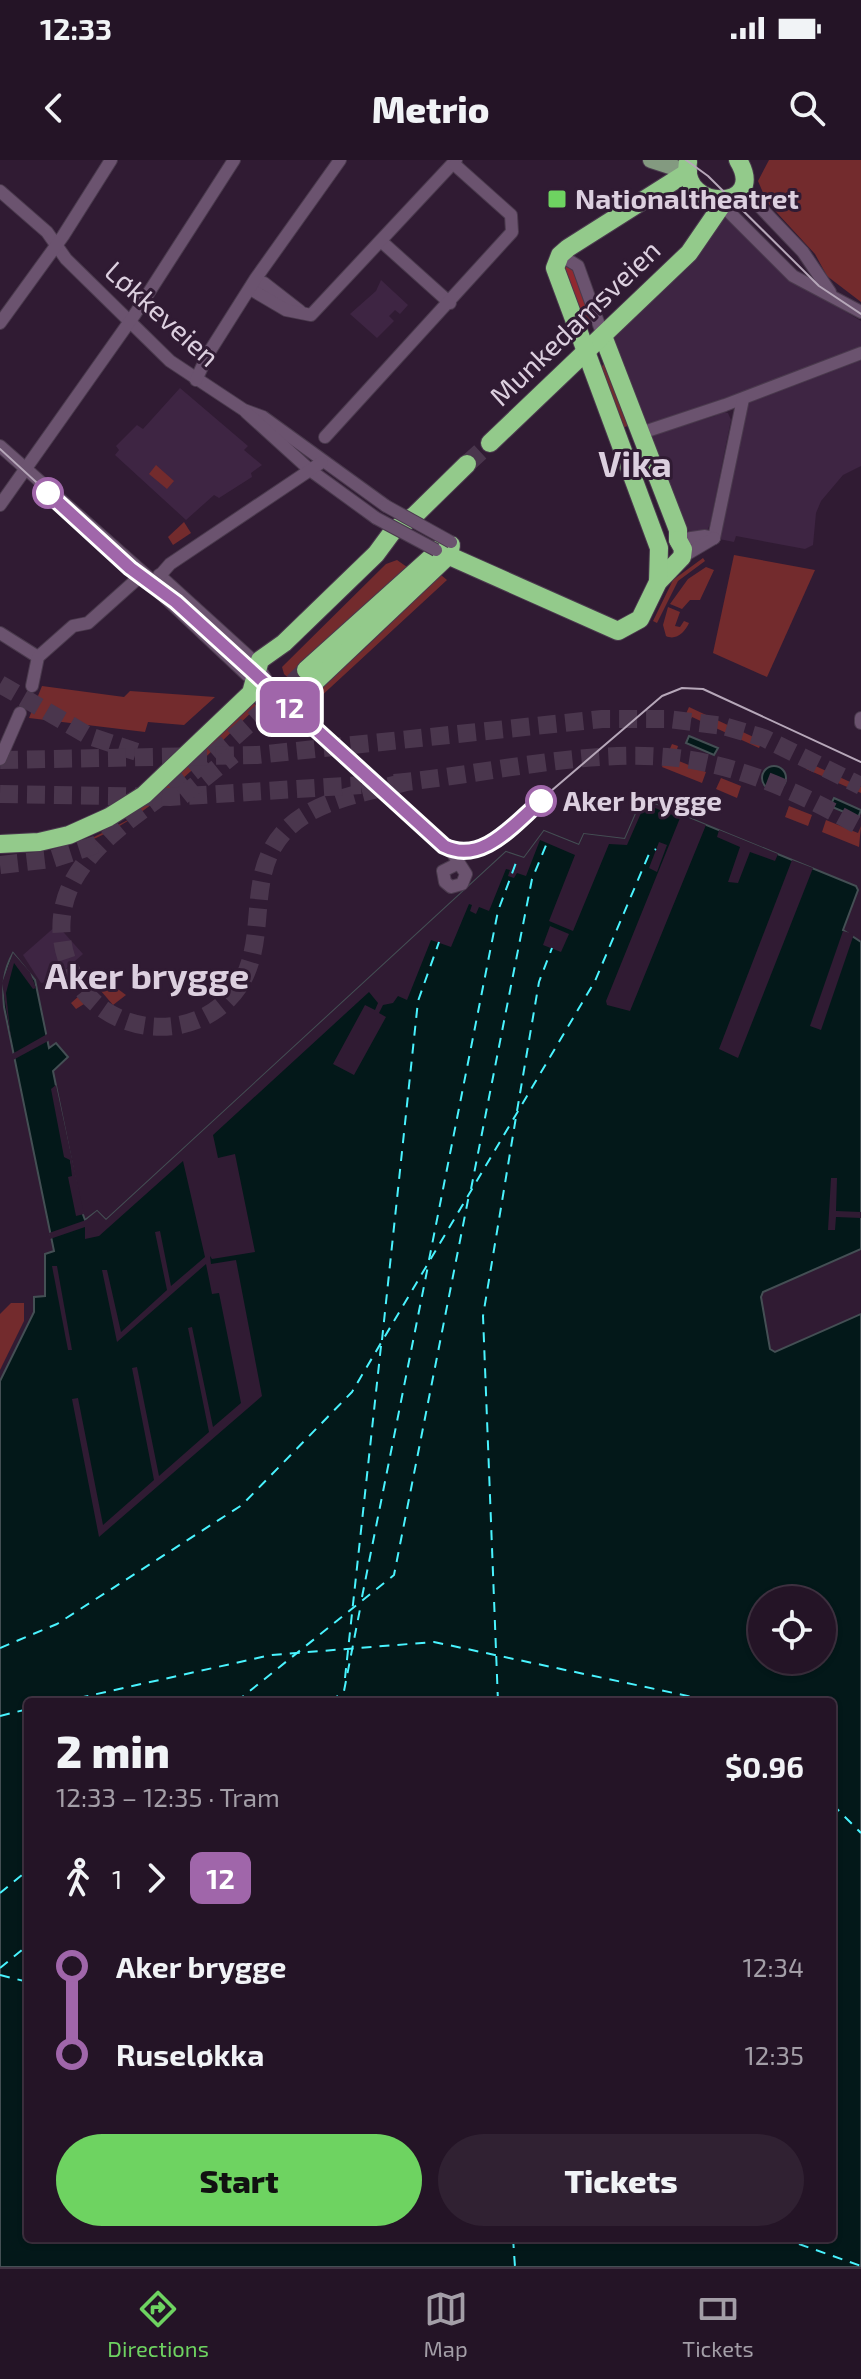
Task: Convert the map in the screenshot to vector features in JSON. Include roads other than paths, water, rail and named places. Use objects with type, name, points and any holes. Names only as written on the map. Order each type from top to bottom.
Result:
[{"type":"highway","points":[[671,553],[584,353],[556,275],[560,255],[688,166],[698,190],[724,202]]},
{"type":"highway","name":"Munkedamsveien","points":[[490,443],[689,253],[724,202],[731,200],[744,170]]},
{"type":"highway","points":[[311,676],[445,549],[627,627],[640,619],[671,553],[678,530],[603,336]]},
{"type":"highway","points":[[0,844],[52,839],[123,809],[144,795],[251,693],[261,675],[279,656],[284,643],[376,554],[398,541],[415,515],[467,464]]},
{"type":"main road","points":[[651,160],[688,166]]},
{"type":"street","points":[[0,323],[56,246],[111,160]]},
{"type":"street","points":[[0,505],[130,321],[234,160]]},
{"type":"street","points":[[196,380],[208,354],[340,160]]},
{"type":"street","points":[[254,284],[286,310],[311,315],[456,162],[511,215],[513,223],[507,240],[325,437]]},
{"type":"street","points":[[744,170],[832,294]]},
{"type":"street","name":"Løkkeveien","points":[[0,191],[37,228],[42,238],[56,246],[170,361],[244,410],[310,470],[376,518],[445,549]]},
{"type":"street","points":[[724,202],[729,212],[793,276],[861,312]]},
{"type":"street","points":[[382,242],[450,303]]},
{"type":"street","points":[[560,255],[578,266],[603,336]]},
{"type":"street","points":[[641,433],[743,399],[861,353]]},
{"type":"street","points":[[671,553],[705,536],[714,538],[743,399]]},
{"type":"street","name":"Løkkeveien","points":[[244,410],[263,417],[445,549]]},
{"type":"street","points":[[0,446],[125,561],[157,579],[164,597],[240,669],[261,675],[452,852],[457,864]]},
{"type":"street","points":[[157,579],[170,564],[322,462]]},
{"type":"street","points":[[32,686],[38,657],[73,626],[88,623],[136,580]]},
{"type":"street","points":[[0,633],[38,657]]},
{"type":"street","points":[[0,759],[20,713]]},
{"type":"tunnel","points":[[467,464],[490,443]]},
{"type":"tunnel","points":[[306,670],[216,753],[108,838],[83,866],[68,892],[61,928],[68,963],[87,995],[106,1011],[129,1022],[153,1026],[177,1025],[201,1018],[222,1005],[239,986],[248,968],[264,868],[284,832],[296,821],[325,805],[406,782]]},
{"type":"tunnel","points":[[262,730],[316,681]]},
{"type":"tunnel","points":[[0,684],[89,736],[137,752]]},
{"type":"tunnel","points":[[0,760],[257,755],[602,719],[668,719],[724,726],[764,738],[861,786]]},
{"type":"tunnel","points":[[182,796],[233,755]]},
{"type":"tunnel","points":[[394,783],[565,760],[667,757],[744,773],[815,803],[861,827]]},
{"type":"tunnel","points":[[0,794],[170,797],[361,785]]},
{"type":"tunnel","points":[[0,865],[52,859],[101,843]]},
{"type":"tram line","points":[[686,160],[708,176],[819,286],[861,314]]},
{"type":"tram line","points":[[0,449],[130,568],[170,597],[432,837],[452,849],[466,851],[488,845],[662,696],[682,688],[703,689],[861,762]]},
{"type":"tram line","name":"12","points":[[48,493],[137,574],[176,602],[444,846],[464,852],[484,847],[541,801]]},
{"type":"place","name":"Nationaltheatret","points":[[557,199]]},
{"type":"place","name":"Aker brygge","points":[[541,801]]},
{"type":"district","name":"Vika","points":[[635,464]]},
{"type":"district","name":"Aker brygge","points":[[147,976]]}]
